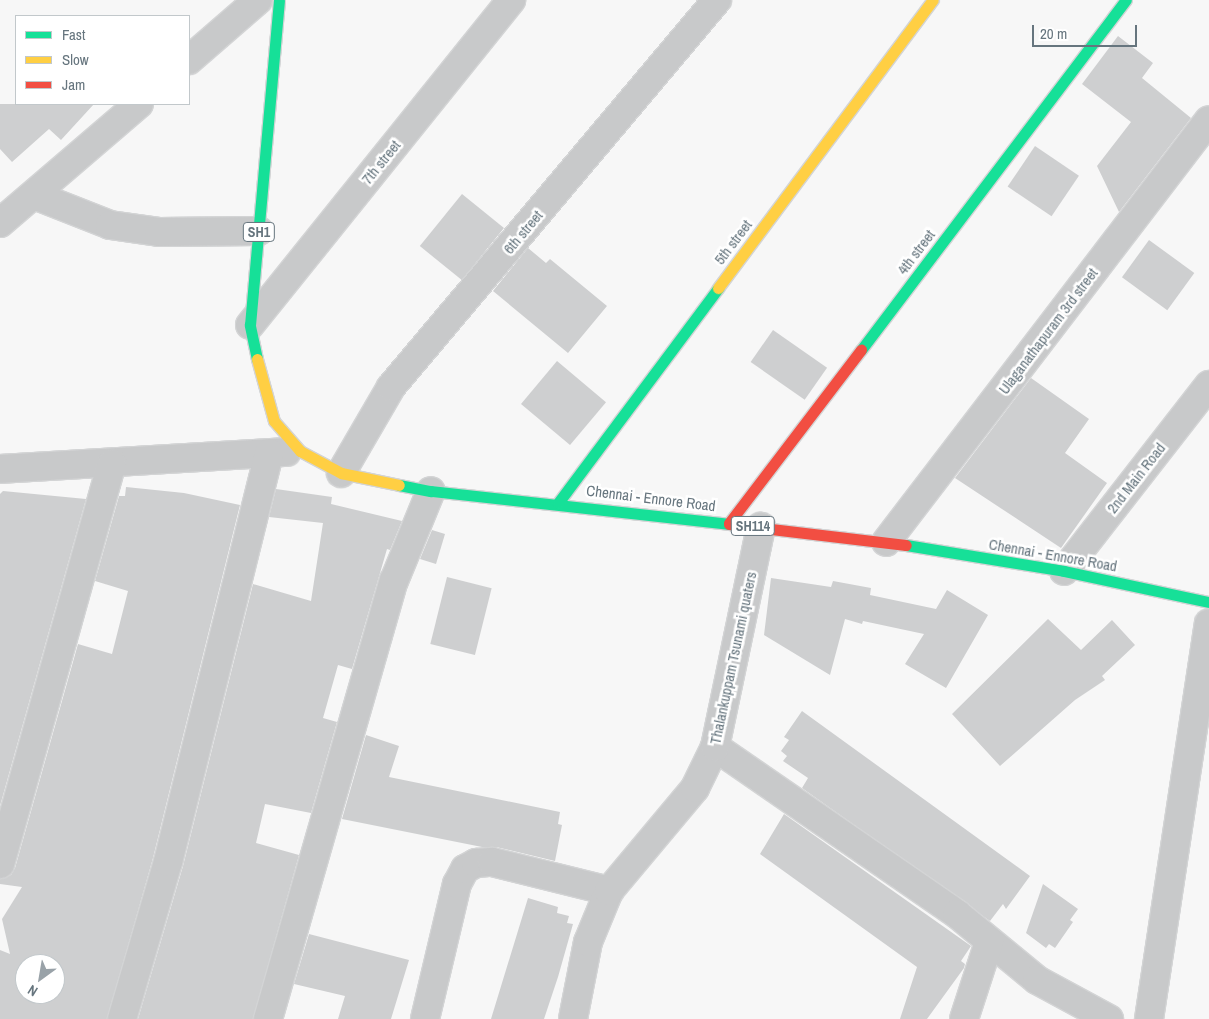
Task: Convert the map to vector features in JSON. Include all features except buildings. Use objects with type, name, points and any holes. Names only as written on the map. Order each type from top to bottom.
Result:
[{"type":"main road","name":"SH1","points":[[279,0],[250,325],[264,389],[274,421],[300,451]]},
{"type":"main road","name":"5th street","points":[[558,502],[933,0]]},
{"type":"main road","name":"4th street","points":[[729,523],[1126,0]]},
{"type":"main road","name":"Chennai - Ennore Road","points":[[300,451],[341,472],[431,491],[558,502],[886,542],[1064,571],[1209,602]]},
{"type":"street","points":[[190,59],[258,0]]},
{"type":"street","name":"7th street","points":[[250,325],[511,0]]},
{"type":"street","name":"6th street","points":[[341,472],[391,387],[717,0]]},
{"type":"street","points":[[0,223],[137,105]]},
{"type":"street","name":"Ulaganathapuram 3rd street","points":[[886,542],[1209,120]]},
{"type":"street","points":[[34,195],[110,225],[159,232],[259,231]]},
{"type":"street","name":"2nd Main Road","points":[[1064,571],[1209,385]]},
{"type":"street","points":[[0,469],[300,451]]},
{"type":"street","points":[[122,1019],[168,862],[269,453]]},
{"type":"street","points":[[0,864],[112,463]]},
{"type":"street","points":[[268,1019],[394,581],[431,491]]},
{"type":"street","name":"Thalankuppam Tsunami quaters","points":[[572,1019],[588,942],[609,891],[695,788],[714,747],[761,527]]},
{"type":"street","points":[[1149,1019],[1209,624]]},
{"type":"street","points":[[714,747],[957,914],[1038,980],[1109,1019]]},
{"type":"street","points":[[425,1019],[457,884],[465,869],[476,863],[492,862],[609,891]]},
{"type":"street","points":[[964,1019],[990,942]]},
{"type":"traffic: fast","points":[[257,359],[250,325],[279,0]]},
{"type":"traffic: fast","points":[[861,350],[1126,0]]},
{"type":"traffic: fast","points":[[558,503],[718,288]]},
{"type":"traffic: fast","points":[[399,485],[431,491],[729,524]]},
{"type":"traffic: fast","points":[[906,545],[1064,571],[1209,602]]},
{"type":"traffic: slow","points":[[718,288],[933,0]]},
{"type":"traffic: slow","points":[[257,359],[274,421],[300,451],[341,473],[399,485]]},
{"type":"traffic: jam","points":[[729,523],[861,350]]},
{"type":"traffic: jam","points":[[729,524],[906,545]]}]
